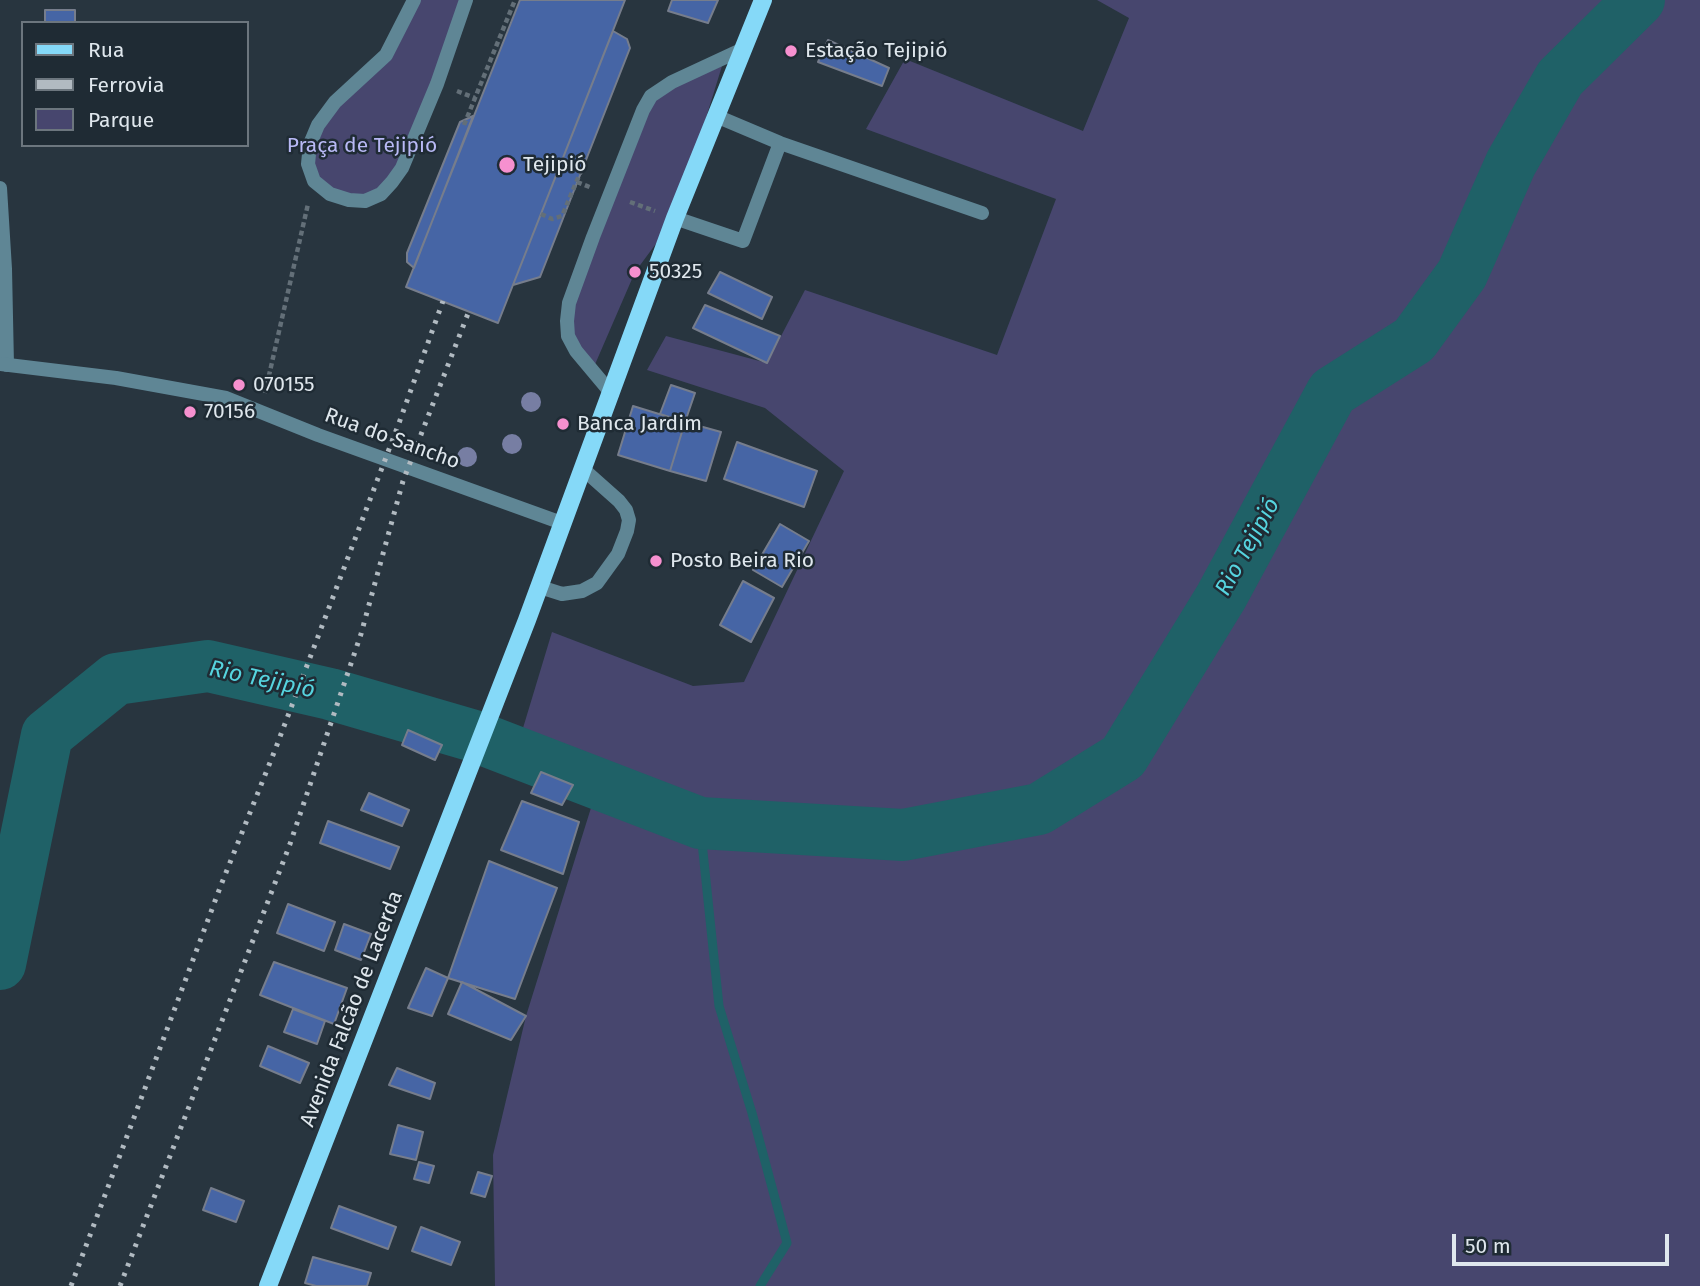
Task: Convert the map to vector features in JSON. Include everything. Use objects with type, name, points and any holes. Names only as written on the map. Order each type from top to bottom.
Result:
[{"type":"main road","name":"Avenida Falcão de Lacerda","points":[[268,1286],[527,621],[675,218],[762,0]]},
{"type":"street","points":[[414,0],[386,55],[335,102],[318,125],[310,144],[308,164],[314,181],[330,194],[349,200],[365,201],[381,194],[402,168],[437,84],[466,0]]},
{"type":"street","points":[[612,394],[576,351],[569,336],[567,321],[569,303],[610,195],[651,96],[672,82],[743,49]]},
{"type":"street","points":[[716,116],[780,143],[982,213]]},
{"type":"street","points":[[675,218],[743,241],[780,143]]},
{"type":"street","points":[[0,188],[4,365]]},
{"type":"street","name":"Rua do Sancho","points":[[4,365],[116,378],[226,398],[318,435],[562,523]]},
{"type":"street","points":[[540,587],[562,594],[582,591],[597,583],[618,554],[627,531],[629,520],[626,510],[583,469]]},
{"type":"path","points":[[464,125],[515,0]]},
{"type":"path","points":[[541,214],[552,219],[562,216],[581,172]]},
{"type":"path","points":[[260,411],[314,181]]},
{"type":"path","points":[[577,182],[591,188]]},
{"type":"path","points":[[610,195],[675,218]]},
{"type":"green space","name":"Praça de Tejipió","points":[[407,0],[472,0],[386,193],[357,199],[314,181],[309,142],[386,51]]},
{"type":"green space","points":[[1097,0],[1700,0],[1700,1286],[495,1286],[493,1155],[526,1016],[595,795],[523,728],[552,632],[693,686],[744,682],[844,471],[765,408],[647,370],[666,336],[767,363],[805,290],[997,355],[1056,199],[866,129],[905,59],[1083,131],[1129,18]]},
{"type":"green space","points":[[722,66],[675,218],[635,272],[593,369],[573,342],[573,293],[653,96]]},
{"type":"building","name":"Tejipió","points":[[520,0],[625,0],[498,323],[406,287]]},
{"type":"building","points":[[672,0],[718,0],[708,23],[668,11]]},
{"type":"building","points":[[45,10],[75,10],[75,21],[45,21]]},
{"type":"building","points":[[613,31],[627,39],[630,48],[540,277],[513,285]]},
{"type":"building","points":[[828,40],[889,68],[882,86],[818,62]]},
{"type":"building","points":[[473,116],[414,268],[407,262],[407,253],[460,122]]},
{"type":"building","points":[[720,272],[772,297],[762,319],[708,293]]},
{"type":"building","points":[[705,305],[780,336],[767,363],[693,328]]},
{"type":"building","points":[[671,385],[695,393],[685,422],[660,414]]},
{"type":"building","points":[[633,406],[685,422],[670,471],[618,455]]},
{"type":"building","points":[[685,422],[721,432],[706,481],[670,471]]},
{"type":"building","points":[[737,442],[817,471],[804,507],[724,479]]},
{"type":"building","points":[[780,524],[809,541],[782,587],[753,570]]},
{"type":"building","points":[[743,581],[774,598],[751,642],[720,625]]},
{"type":"building","points":[[408,730],[442,745],[435,760],[402,745]]},
{"type":"building","points":[[541,772],[573,785],[562,805],[531,793]]},
{"type":"building","points":[[369,793],[409,810],[402,826],[361,810]]},
{"type":"building","points":[[522,801],[579,822],[563,874],[501,850]]},
{"type":"building","points":[[328,821],[399,847],[390,869],[320,843]]},
{"type":"building","points":[[489,861],[557,888],[515,999],[448,978]]},
{"type":"building","points":[[288,904],[335,922],[324,951],[277,933]]},
{"type":"building","points":[[344,924],[371,934],[361,960],[335,950]]},
{"type":"building","points":[[274,962],[347,988],[334,1024],[260,995]]},
{"type":"building","points":[[426,968],[448,978],[432,1016],[408,1008]]},
{"type":"building","points":[[462,982],[526,1016],[511,1040],[448,1014]]},
{"type":"building","points":[[293,1009],[325,1021],[317,1044],[284,1032]]},
{"type":"building","points":[[268,1046],[309,1063],[300,1083],[260,1066]]},
{"type":"building","points":[[397,1068],[435,1083],[430,1099],[389,1085]]},
{"type":"building","points":[[398,1125],[423,1132],[416,1160],[390,1154]]},
{"type":"building","points":[[419,1162],[434,1166],[429,1183],[414,1179]]},
{"type":"building","points":[[478,1172],[492,1176],[485,1197],[471,1193]]},
{"type":"building","points":[[211,1188],[244,1201],[236,1222],[203,1210]]},
{"type":"building","points":[[339,1206],[396,1227],[388,1249],[331,1228]]},
{"type":"building","points":[[421,1227],[460,1242],[451,1265],[412,1251]]},
{"type":"building","points":[[313,1257],[371,1273],[367,1286],[316,1286],[305,1283]]},
{"type":"waterway","name":"Rio Tejipió","points":[[0,964],[47,735],[116,679],[208,666],[330,694],[474,736],[700,823],[903,835],[1039,809],[1123,757],[1221,597],[1332,392],[1414,340],[1462,274],[1511,163],[1560,78],[1639,0]]},
{"type":"waterway","points":[[700,823],[719,1006],[752,1113],[787,1243],[760,1286]]},
{"type":"railway","points":[[71,1286],[443,301]]},
{"type":"railway","points":[[120,1286],[290,844],[361,634],[403,481],[469,311]]},
{"type":"place","name":"Estação Tejipió","points":[[791,51]]},
{"type":"place","name":"Tejipió","points":[[507,165]]},
{"type":"place","name":"50325","points":[[635,272]]},
{"type":"place","name":"070155","points":[[239,385]]},
{"type":"place","name":"70156","points":[[190,412]]},
{"type":"place","name":"Banca Jardim","points":[[563,424]]},
{"type":"place","name":"Posto Beira Rio","points":[[656,561]]}]
